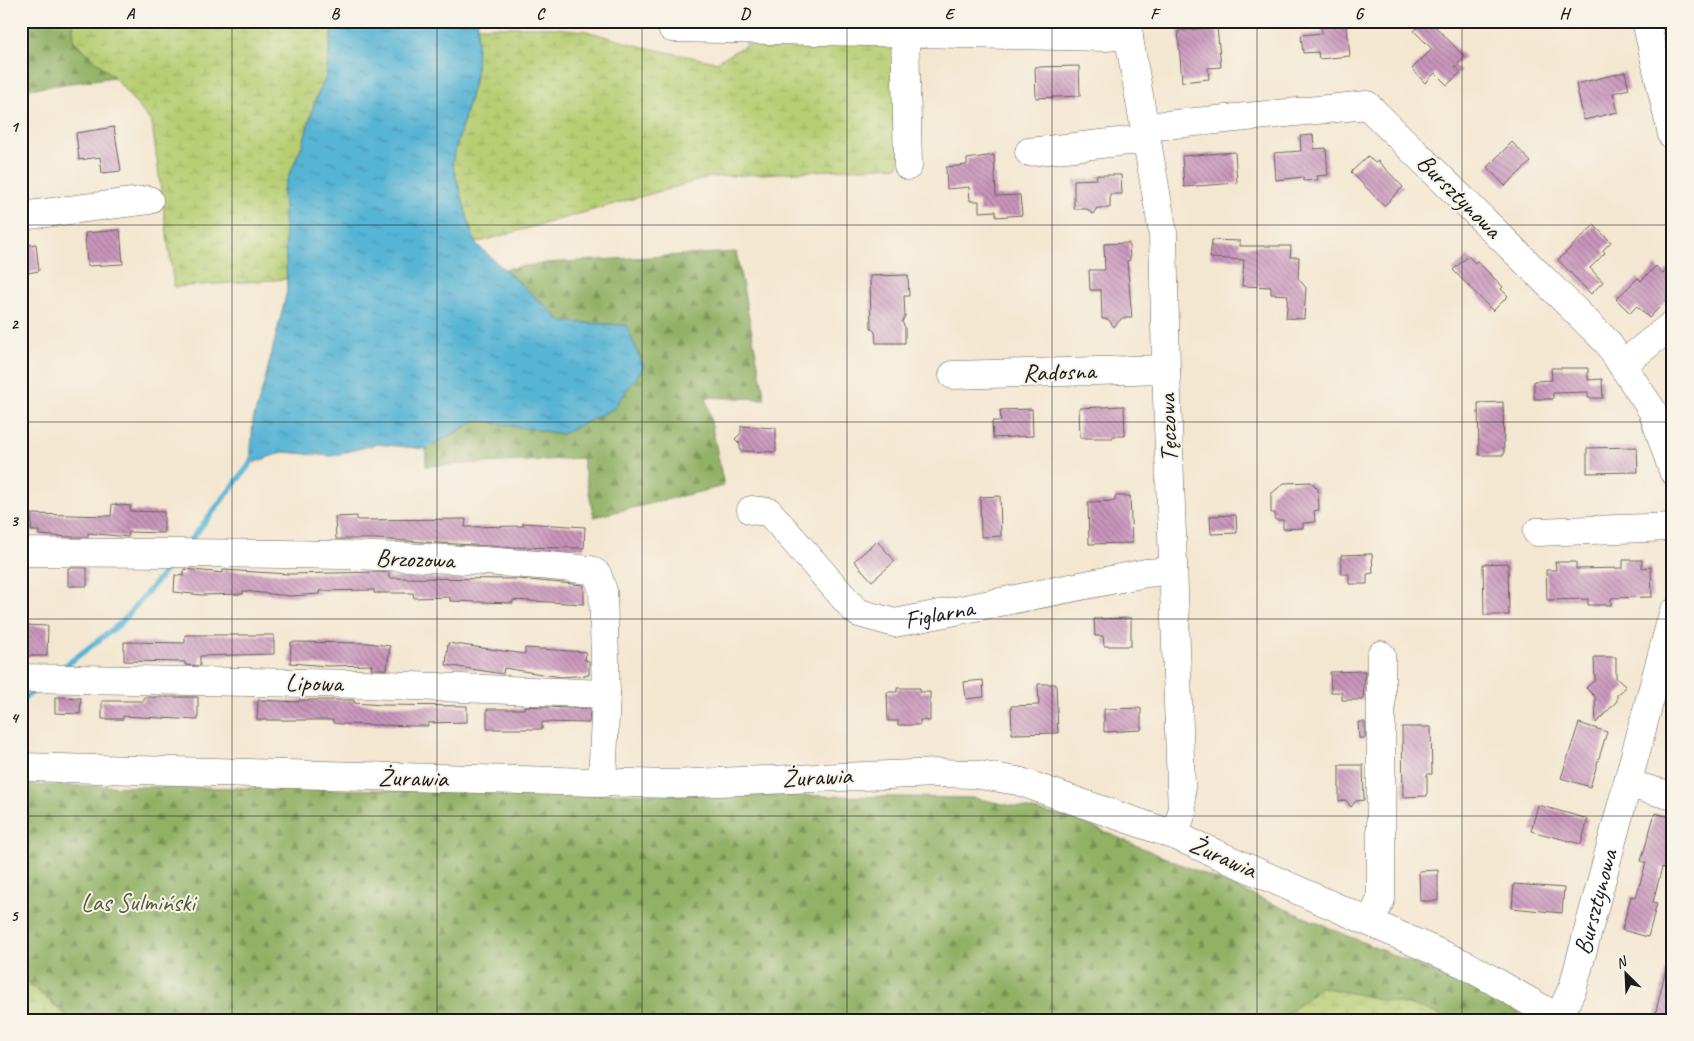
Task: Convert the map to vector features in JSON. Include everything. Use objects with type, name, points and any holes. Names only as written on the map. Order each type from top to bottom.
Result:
[{"type":"street","points":[[1646,21],[1672,135]]},
{"type":"street","points":[[672,28],[1105,37],[1128,28]]},
{"type":"street","name":"Tęczowa","points":[[1128,28],[1163,233],[1182,813],[1174,836]]},
{"type":"street","points":[[905,33],[908,166]]},
{"type":"street","name":"Bursztynowa","points":[[1029,152],[1128,141],[1146,134],[1367,105],[1608,342],[1652,410],[1673,471]]},
{"type":"street","points":[[21,216],[150,200]]},
{"type":"street","points":[[1622,365],[1673,324]]},
{"type":"street","name":"Radosna","points":[[953,375],[1166,369]]},
{"type":"street","name":"Figlarna","points":[[751,510],[769,512],[859,613],[895,623],[1146,572],[1173,571]]},
{"type":"street","points":[[1537,532],[1673,527]]},
{"type":"street","name":"Brzozowa","points":[[21,552],[294,555],[521,562],[590,570],[597,574],[603,591],[606,694],[602,783]]},
{"type":"street","name":"Bursztynowa","points":[[1560,1019],[1573,987],[1586,932],[1628,784],[1673,613]]},
{"type":"street","points":[[1371,921],[1381,899],[1381,655]]},
{"type":"street","name":"Lipowa","points":[[21,678],[363,684],[606,694]]},
{"type":"street","name":"Żurawia","points":[[21,767],[670,784],[898,774],[973,774],[1018,781],[1045,788],[1174,836],[1371,921],[1474,970],[1560,1019]]},
{"type":"street","points":[[1628,784],[1673,796]]},
{"type":"green space","points":[[21,21],[73,21],[74,42],[114,77],[21,90]]},
{"type":"green space","points":[[73,21],[333,21],[326,77],[316,98],[303,143],[283,189],[287,279],[174,287],[152,123],[114,77],[74,41]]},
{"type":"green space","points":[[477,27],[542,27],[586,31],[643,47],[716,62],[753,41],[897,41],[899,166],[711,177],[475,243],[452,163],[476,75]]},
{"type":"green space","points":[[736,252],[765,399],[706,397],[724,486],[594,517],[582,458],[426,466],[426,449],[477,420],[562,434],[613,409],[626,325],[563,322],[504,269],[547,263]]},
{"type":"green space","name":"Las Sulmiński","points":[[21,785],[974,798],[1072,818],[1501,1001],[1531,1020],[1451,1020],[1422,1008],[1321,987],[1279,1020],[1032,1020],[988,1015],[970,1020],[73,1020],[21,976]]},
{"type":"green space","points":[[21,976],[69,1018],[72,1020],[21,1020]]},
{"type":"green space","points":[[1321,987],[1422,1008],[1451,1020],[1279,1020]]},
{"type":"water","points":[[333,21],[478,21],[476,75],[452,163],[475,243],[563,322],[626,325],[644,367],[613,409],[562,434],[477,420],[426,449],[377,444],[332,456],[283,452],[250,464],[253,420],[287,291],[283,189],[303,143],[316,98],[326,77]]},
{"type":"building","points":[[1320,21],[1346,21],[1350,56],[1319,59],[1318,52],[1303,53],[1301,35],[1322,33]]},
{"type":"building","points":[[1424,21],[1430,21],[1465,57],[1455,66],[1461,72],[1447,85],[1435,73],[1425,83],[1412,69],[1432,49],[1414,31]]},
{"type":"building","points":[[1217,27],[1221,67],[1208,68],[1209,79],[1182,82],[1178,31]]},
{"type":"building","points":[[1079,66],[1080,96],[1036,98],[1035,67]]},
{"type":"building","points":[[1625,72],[1629,89],[1613,93],[1618,112],[1584,120],[1576,84]]},
{"type":"building","points":[[114,127],[121,171],[102,173],[100,157],[79,160],[76,133]]},
{"type":"building","points":[[1313,135],[1314,149],[1326,148],[1328,175],[1317,176],[1318,180],[1303,181],[1303,177],[1276,180],[1274,153],[1301,151],[1300,136]]},
{"type":"building","points":[[1512,142],[1531,162],[1505,186],[1487,167]]},
{"type":"building","points":[[1235,152],[1237,183],[1184,187],[1182,156]]},
{"type":"building","points":[[994,155],[996,196],[1020,195],[1022,215],[996,217],[996,211],[979,212],[979,201],[970,201],[969,187],[947,189],[946,167],[967,165],[967,159]]},
{"type":"building","points":[[1368,156],[1375,163],[1378,161],[1403,187],[1384,206],[1351,172]]},
{"type":"building","points":[[1096,175],[1121,175],[1122,194],[1110,194],[1110,208],[1097,208],[1093,214],[1087,209],[1074,209],[1074,180],[1097,179]]},
{"type":"building","points":[[1594,225],[1611,242],[1603,250],[1605,253],[1590,268],[1603,282],[1591,294],[1558,260]]},
{"type":"building","points":[[120,230],[123,264],[87,266],[85,233]]},
{"type":"building","points":[[1212,240],[1240,241],[1240,246],[1291,246],[1290,257],[1299,257],[1298,278],[1306,288],[1304,319],[1286,318],[1288,295],[1271,294],[1271,287],[1242,286],[1244,260],[1210,258]]},
{"type":"building","points":[[1129,243],[1130,260],[1127,261],[1132,318],[1122,318],[1114,327],[1108,319],[1102,319],[1101,290],[1090,290],[1089,270],[1105,270],[1104,244]]},
{"type":"building","points":[[36,244],[39,271],[21,274],[21,246]]},
{"type":"building","points":[[1468,256],[1475,263],[1477,261],[1503,287],[1501,289],[1508,296],[1493,311],[1453,270]]},
{"type":"building","points":[[1673,264],[1673,294],[1649,318],[1637,306],[1630,313],[1616,299],[1638,278],[1641,281],[1656,266],[1663,274]]},
{"type":"building","points":[[908,275],[909,296],[904,296],[905,316],[902,322],[905,327],[905,343],[876,343],[875,332],[871,328],[870,276]]},
{"type":"building","points":[[1551,368],[1588,368],[1588,380],[1602,379],[1603,398],[1588,398],[1588,392],[1553,393],[1553,399],[1534,399],[1534,381],[1552,380]]},
{"type":"building","points":[[1503,402],[1504,455],[1479,455],[1478,403]]},
{"type":"building","points":[[1124,406],[1125,436],[1080,438],[1079,408]]},
{"type":"building","points":[[1032,409],[1033,436],[993,438],[992,421],[1001,421],[1000,410]]},
{"type":"building","points":[[741,426],[776,428],[776,452],[740,451],[740,444],[735,439],[741,433]]},
{"type":"building","points":[[1637,447],[1638,472],[1587,473],[1587,448]]},
{"type":"building","points":[[1311,482],[1318,489],[1319,510],[1314,511],[1315,522],[1303,523],[1303,528],[1283,529],[1283,520],[1275,520],[1275,513],[1271,513],[1271,494],[1284,483]]},
{"type":"building","points":[[1000,496],[1001,536],[981,537],[980,497]]},
{"type":"building","points":[[1115,496],[1130,496],[1132,543],[1089,544],[1088,502],[1115,501]]},
{"type":"building","points":[[112,504],[131,506],[130,511],[164,512],[164,533],[129,532],[128,537],[88,533],[88,537],[70,537],[39,535],[39,531],[31,531],[32,514],[111,516]]},
{"type":"building","points":[[1236,515],[1237,533],[1211,534],[1210,516]]},
{"type":"building","points":[[357,516],[357,520],[466,519],[465,527],[523,526],[523,523],[585,527],[584,548],[505,547],[374,539],[336,539],[335,517]]},
{"type":"building","points":[[877,541],[895,561],[872,581],[854,561]]},
{"type":"building","points":[[1372,554],[1373,573],[1367,574],[1367,584],[1349,584],[1349,574],[1341,574],[1341,555]]},
{"type":"building","points":[[1623,560],[1642,560],[1642,568],[1651,567],[1652,597],[1611,598],[1611,605],[1588,605],[1588,599],[1547,600],[1546,570],[1556,570],[1555,562],[1576,562],[1576,569],[1623,568]]},
{"type":"building","points":[[1508,563],[1509,615],[1484,615],[1483,564]]},
{"type":"building","points":[[68,568],[87,568],[87,586],[68,586]]},
{"type":"building","points":[[184,569],[223,573],[223,570],[288,574],[389,572],[389,578],[518,579],[584,585],[584,604],[513,600],[513,603],[450,601],[450,597],[414,598],[413,593],[374,593],[374,590],[319,591],[320,594],[290,596],[243,591],[243,594],[201,595],[174,592],[175,575],[184,576]]},
{"type":"building","points":[[1131,618],[1131,646],[1104,646],[1103,636],[1095,636],[1094,619]]},
{"type":"building","points":[[23,625],[48,626],[47,656],[23,656]]},
{"type":"building","points":[[185,635],[274,635],[274,654],[200,656],[200,666],[185,665],[185,662],[124,661],[124,642],[185,643]]},
{"type":"building","points":[[291,642],[368,643],[390,646],[387,669],[371,669],[372,665],[328,666],[290,663]]},
{"type":"building","points":[[448,643],[525,654],[525,648],[586,652],[585,660],[589,661],[589,675],[561,677],[504,668],[503,674],[446,665]]},
{"type":"building","points":[[1594,657],[1616,657],[1616,678],[1626,687],[1617,695],[1617,701],[1596,723],[1595,697],[1586,688],[1595,680]]},
{"type":"building","points":[[1365,671],[1363,700],[1342,700],[1342,692],[1331,692],[1330,672]]},
{"type":"building","points":[[983,680],[984,697],[966,699],[964,682]]},
{"type":"building","points":[[1038,684],[1056,684],[1058,733],[1012,734],[1011,706],[1039,705]]},
{"type":"building","points":[[897,688],[920,688],[920,692],[930,692],[930,721],[920,720],[920,725],[898,725],[898,721],[888,721],[887,692],[897,692]]},
{"type":"building","points":[[55,697],[81,698],[80,714],[55,713]]},
{"type":"building","points":[[144,697],[198,697],[198,720],[123,716],[123,719],[102,719],[102,701],[144,701]]},
{"type":"building","points":[[258,700],[299,702],[299,700],[354,700],[354,703],[382,705],[467,706],[467,722],[428,723],[428,726],[413,726],[341,724],[333,723],[333,720],[257,720]]},
{"type":"building","points":[[524,706],[590,709],[589,723],[542,722],[542,729],[487,729],[487,709],[524,709]]},
{"type":"building","points":[[1141,708],[1141,730],[1104,732],[1104,709]]},
{"type":"building","points":[[1358,722],[1365,722],[1365,738],[1359,738]]},
{"type":"building","points":[[1579,723],[1607,732],[1590,787],[1561,778]]},
{"type":"building","points":[[1402,727],[1431,727],[1432,774],[1427,774],[1427,796],[1403,797]]},
{"type":"building","points":[[1339,765],[1363,765],[1364,800],[1356,801],[1351,807],[1346,800],[1339,801]]},
{"type":"building","points":[[1538,805],[1588,819],[1581,844],[1531,831]]},
{"type":"building","points":[[1655,813],[1673,818],[1673,848],[1667,869],[1662,867],[1653,902],[1657,903],[1648,937],[1622,930],[1631,896],[1636,897],[1646,863],[1641,861]]},
{"type":"building","points":[[1438,870],[1438,901],[1420,901],[1419,871]]},
{"type":"building","points":[[1514,884],[1564,888],[1562,913],[1512,908]]},
{"type":"building","points":[[1667,964],[1673,965],[1673,1020],[1654,1020]]},
{"type":"waterway","points":[[187,545],[250,464]]},
{"type":"waterway","points":[[61,669],[121,623],[173,562]]},
{"type":"waterway","points":[[21,700],[38,689]]}]
